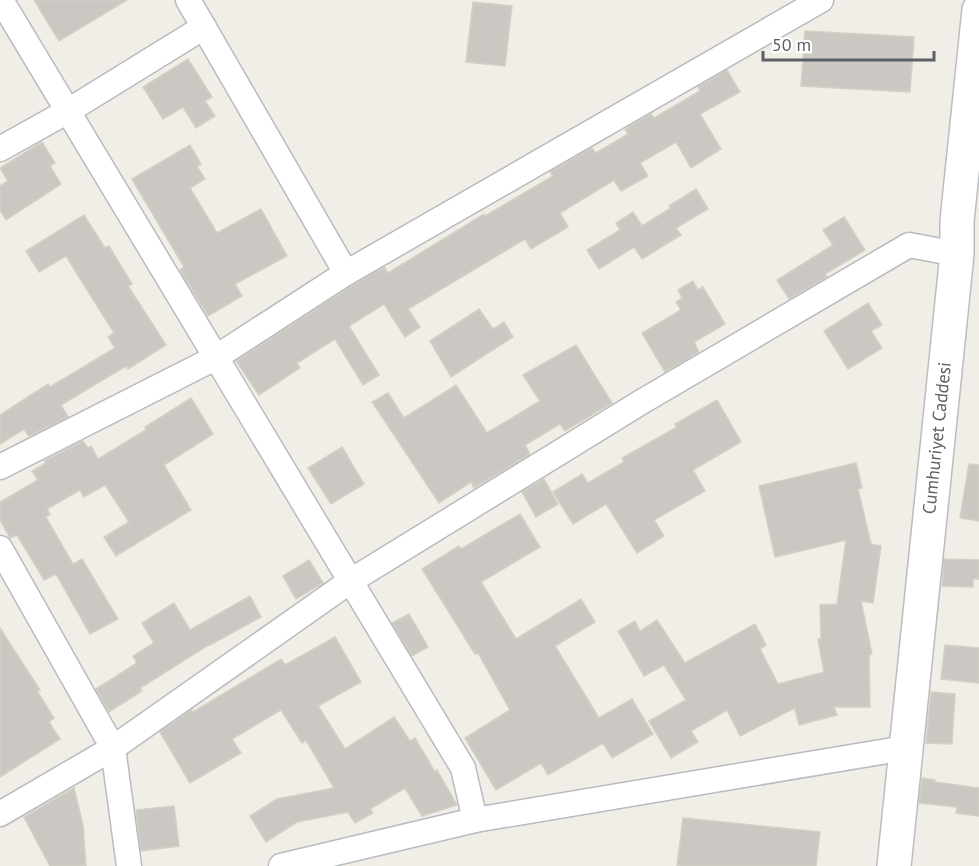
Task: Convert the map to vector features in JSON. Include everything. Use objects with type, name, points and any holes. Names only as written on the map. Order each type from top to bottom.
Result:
[{"type":"main road","name":"Cumhuriyet Caddesi","points":[[894,866],[957,254],[968,223],[979,10]]},
{"type":"street","points":[[1,0],[349,582],[463,768],[475,820]]},
{"type":"street","points":[[188,0],[346,273]]},
{"type":"street","points":[[0,467],[215,358],[346,273],[820,0]]},
{"type":"street","points":[[0,149],[68,111],[204,27]]},
{"type":"street","points":[[0,814],[113,748],[349,582],[643,401],[909,245],[957,254]]},
{"type":"street","points":[[0,549],[113,748],[129,866]]},
{"type":"street","points":[[281,866],[475,820],[905,748]]},
{"type":"building","points":[[34,0],[127,0],[59,41]]},
{"type":"building","points":[[473,2],[512,6],[505,66],[466,62]]},
{"type":"building","points":[[805,31],[914,37],[910,92],[801,86]]},
{"type":"building","points":[[188,59],[212,97],[205,101],[215,116],[196,128],[183,107],[163,119],[143,87]]},
{"type":"building","points":[[727,70],[740,92],[700,114],[721,149],[691,168],[676,142],[640,163],[648,176],[621,191],[614,180],[560,213],[568,227],[531,249],[525,239],[408,309],[420,327],[405,337],[384,304],[349,326],[379,375],[363,385],[335,339],[297,363],[300,368],[259,395],[236,361],[353,285],[384,267],[388,273],[484,214],[485,216],[553,176],[550,172],[592,148],[596,153],[628,134],[625,129],[651,114],[654,118],[700,91],[698,87]]},
{"type":"building","points":[[42,142],[55,163],[50,166],[61,184],[6,220],[0,210],[0,186],[8,181],[0,168]]},
{"type":"building","points":[[190,145],[201,164],[197,167],[205,179],[190,188],[217,233],[261,209],[287,256],[235,284],[242,296],[208,316],[180,270],[184,267],[132,179]]},
{"type":"building","points":[[696,189],[708,209],[676,228],[681,235],[642,259],[634,247],[599,269],[587,250],[620,230],[616,223],[633,212],[642,226]]},
{"type":"building","points":[[84,215],[105,248],[109,246],[132,284],[128,286],[166,345],[128,369],[126,366],[61,405],[68,417],[29,436],[24,429],[0,444],[0,415],[48,384],[50,387],[115,348],[108,337],[114,333],[66,256],[39,272],[26,251]]},
{"type":"building","points":[[844,217],[865,250],[825,274],[827,277],[789,299],[777,280],[833,245],[823,230]]},
{"type":"building","points":[[693,281],[698,290],[703,287],[725,324],[694,342],[699,352],[665,372],[642,333],[681,310],[676,302],[682,298],[678,290]]},
{"type":"building","points":[[868,303],[882,325],[871,331],[882,348],[848,369],[824,331]]},
{"type":"building","points":[[479,309],[493,329],[504,322],[513,337],[451,377],[430,341]]},
{"type":"building","points":[[576,345],[612,403],[565,431],[560,424],[525,445],[530,454],[474,488],[471,482],[439,503],[372,402],[388,393],[404,418],[456,385],[487,433],[540,401],[523,375]]},
{"type":"building","points":[[191,398],[213,434],[164,465],[191,510],[116,556],[104,537],[129,522],[105,485],[84,497],[80,490],[47,509],[50,514],[46,517],[73,564],[82,559],[118,619],[90,634],[56,574],[44,580],[17,535],[10,538],[0,520],[0,502],[38,480],[32,471],[46,463],[44,461],[83,441],[88,448],[91,446],[98,459],[146,430],[145,427]]},
{"type":"building","points":[[717,400],[741,442],[693,470],[705,491],[654,520],[664,536],[637,553],[606,504],[573,524],[553,492],[582,474],[588,483],[624,462],[622,458],[677,427],[675,424]]},
{"type":"building","points":[[342,447],[364,484],[331,504],[308,468]]},
{"type":"building","points":[[856,463],[862,488],[858,489],[871,544],[881,546],[873,603],[861,601],[872,654],[869,655],[870,707],[834,707],[837,715],[799,725],[795,708],[740,736],[727,710],[691,731],[698,742],[671,758],[649,721],[686,700],[664,665],[644,676],[618,631],[635,621],[640,631],[657,620],[685,663],[755,624],[766,645],[760,649],[778,684],[824,672],[818,639],[821,639],[820,605],[837,604],[846,540],[775,557],[759,486]]},
{"type":"building","points":[[969,464],[979,465],[979,521],[960,518]]},
{"type":"building","points":[[544,479],[558,504],[536,517],[522,492]]},
{"type":"building","points":[[520,514],[540,547],[481,582],[516,639],[581,599],[595,622],[555,646],[599,718],[632,699],[653,734],[612,758],[603,743],[548,775],[541,763],[496,790],[465,738],[510,710],[478,653],[475,654],[422,569],[459,546],[461,549]]},
{"type":"building","points":[[944,559],[979,560],[979,579],[973,579],[973,587],[942,586]]},
{"type":"building","points":[[309,560],[323,583],[296,599],[283,576]]},
{"type":"building","points":[[250,596],[261,617],[210,644],[140,688],[142,691],[109,712],[96,689],[137,663],[133,656],[154,643],[142,623],[174,603],[190,630]]},
{"type":"building","points":[[409,614],[428,647],[412,656],[392,623]]},
{"type":"building","points":[[0,628],[40,690],[37,691],[54,718],[49,722],[60,739],[0,777]]},
{"type":"building","points":[[335,637],[361,682],[318,706],[345,749],[394,717],[410,741],[415,738],[457,805],[422,816],[405,788],[370,809],[373,813],[355,823],[348,812],[297,822],[266,842],[250,816],[277,799],[334,788],[306,740],[302,743],[281,710],[232,739],[241,753],[190,783],[160,732],[192,710],[193,712],[281,659],[285,665]]},
{"type":"building","points":[[945,645],[979,648],[979,683],[941,679]]},
{"type":"building","points":[[931,692],[955,694],[952,744],[926,743]]},
{"type":"building","points":[[922,778],[979,788],[979,816],[956,813],[957,807],[919,803]]},
{"type":"building","points":[[74,788],[83,825],[86,866],[50,866],[24,817]]},
{"type":"building","points":[[174,806],[179,846],[141,851],[136,810]]},
{"type":"building","points":[[683,818],[820,832],[816,866],[677,866]]}]
